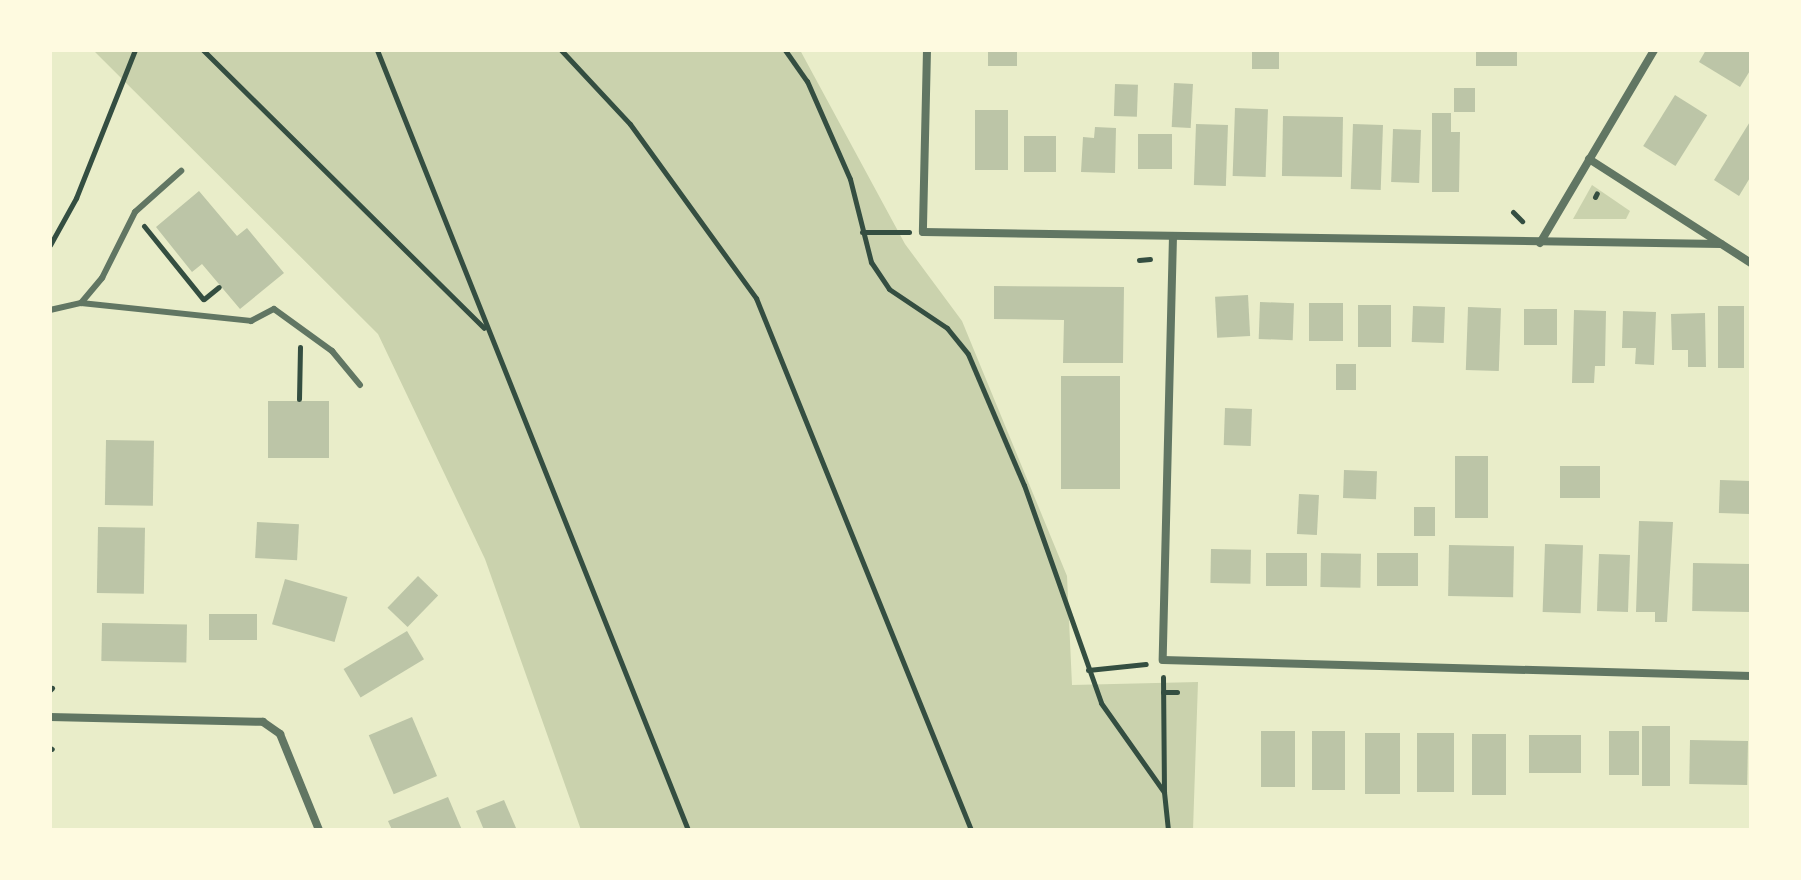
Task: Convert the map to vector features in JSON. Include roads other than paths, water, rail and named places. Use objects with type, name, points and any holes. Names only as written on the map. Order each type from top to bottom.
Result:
[{"type":"street","points":[[927,50],[923,232],[1721,244]]},
{"type":"street","points":[[1540,243],[1654,50]]},
{"type":"street","points":[[1589,159],[1751,263]]},
{"type":"street","points":[[1173,236],[1163,660],[1751,676]]},
{"type":"street","points":[[50,717],[257,721],[280,734],[319,830]]},
{"type":"lane","points":[[81,303],[102,278],[135,212],[181,171]]},
{"type":"lane","points":[[50,310],[81,303],[226,321],[251,321],[274,309],[332,351],[360,385]]}]
